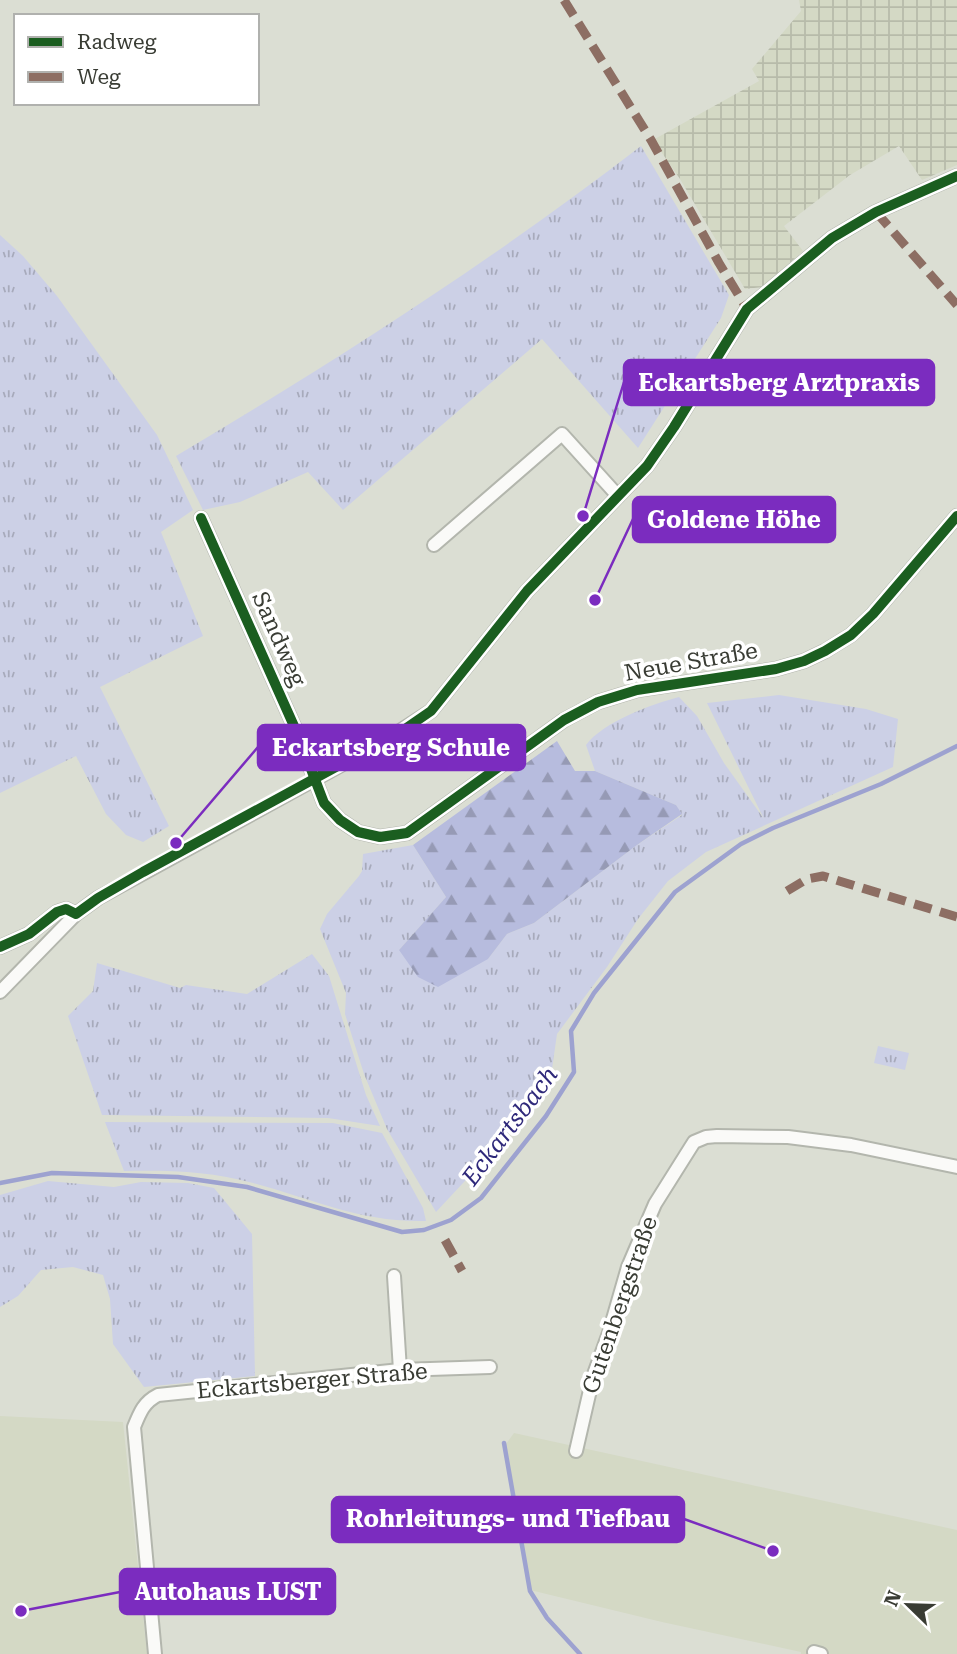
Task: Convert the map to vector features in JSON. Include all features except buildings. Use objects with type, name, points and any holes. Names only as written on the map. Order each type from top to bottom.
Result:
[{"type":"street","points":[[0,992],[76,914],[109,891],[402,731],[431,710],[527,591],[647,466],[747,309],[832,238],[876,212],[957,176]]},
{"type":"street","points":[[435,545],[562,434],[618,496]]},
{"type":"street","name":"Neue Straße","points":[[316,779],[324,803],[340,820],[358,832],[380,837],[407,833],[564,720],[598,702],[636,690],[776,669],[804,661],[825,651],[851,635],[873,614],[957,516]]},
{"type":"street","name":"Sandweg","points":[[201,518],[316,779]]},
{"type":"street","points":[[0,947],[29,934],[57,912],[66,909],[76,914]]},
{"type":"street","name":"Gutenbergstraße","points":[[576,1451],[593,1377],[610,1333],[628,1267],[655,1204],[694,1142],[717,1136],[788,1138],[851,1145],[957,1167]]},
{"type":"street","points":[[394,1276],[400,1370]]},
{"type":"street","name":"Eckartsberger Straße","points":[[155,1654],[134,1427],[140,1411],[149,1400],[158,1395],[400,1370],[490,1367]]},
{"type":"shaded area","points":[[799,0],[957,0],[957,165],[922,180],[899,146],[850,175],[784,226],[803,251],[763,287],[745,289],[680,179],[653,140],[759,81],[752,69],[801,11]]},
{"type":"shaded area","points":[[0,1416],[123,1422],[147,1654],[0,1654]]},
{"type":"shaded area","points":[[514,1433],[957,1530],[957,1654],[801,1654],[530,1590],[506,1444]]},
{"type":"green space","points":[[641,146],[729,295],[721,318],[638,448],[542,339],[343,510],[308,472],[240,502],[203,510],[176,456],[413,308],[528,229]]},
{"type":"green space","points":[[0,235],[23,256],[57,296],[157,435],[193,510],[161,532],[203,636],[100,687],[169,826],[143,842],[126,835],[106,814],[76,756],[0,793]]},
{"type":"green space","points":[[779,695],[866,709],[898,719],[893,767],[706,852],[668,881],[557,1034],[550,1083],[491,1153],[436,1212],[387,1129],[364,1074],[345,1014],[346,993],[320,929],[327,914],[362,871],[363,854],[413,845],[446,897],[399,950],[488,959],[507,934],[534,923],[637,845],[682,815],[676,805],[595,771],[586,745],[594,737],[629,715],[679,697],[697,716],[724,763],[764,819],[707,703]]},
{"type":"green space","points":[[557,741],[575,771],[595,771],[676,805],[682,814],[534,923],[507,934],[488,959],[438,987],[418,977],[399,950],[446,897],[413,845]]},
{"type":"green space","points":[[312,954],[329,976],[366,1095],[380,1126],[328,1118],[102,1115],[68,1016],[93,991],[97,963],[180,988],[186,985],[247,994]]},
{"type":"green space","points":[[878,1046],[909,1053],[905,1070],[874,1063]]},
{"type":"green space","points":[[105,1122],[333,1123],[382,1133],[423,1208],[426,1221],[403,1221],[359,1214],[221,1176],[172,1171],[124,1171]]},
{"type":"green space","points":[[48,1181],[114,1187],[141,1182],[188,1183],[214,1188],[252,1234],[255,1376],[144,1387],[113,1344],[110,1299],[103,1275],[73,1267],[41,1270],[18,1296],[0,1307],[0,1195]]},
{"type":"waterway","name":"Eckartsbach","points":[[0,1183],[52,1173],[178,1177],[247,1187],[402,1232],[424,1230],[451,1220],[481,1198],[546,1116],[574,1072],[571,1031],[594,993],[675,892],[741,844],[773,828],[881,784],[957,746]]},
{"type":"waterway","points":[[504,1443],[530,1591],[547,1618],[580,1654]]},
{"type":"marked path","points":[[564,0],[651,140],[747,309]]},
{"type":"marked path","points":[[876,212],[957,305]]},
{"type":"marked path","points":[[787,891],[807,879],[823,876],[957,917]]},
{"type":"marked path","points":[[445,1240],[462,1271]]},
{"type":"cycle path","points":[[0,947],[29,934],[57,912],[66,909],[76,914],[143,872],[402,731],[431,711],[527,591],[647,466],[747,309],[832,238],[876,212],[957,176]]},
{"type":"cycle path","points":[[201,518],[298,735],[324,803],[340,820],[358,832],[380,837],[407,833],[564,720],[598,702],[637,690],[776,669],[804,661],[825,651],[851,635],[873,614],[957,516]]},
{"type":"place","name":"Eckartsberg Arztpraxis","points":[[583,516]]},
{"type":"place","name":"Goldene Höhe","points":[[595,600]]},
{"type":"place","name":"Eckartsberg Schule","points":[[176,843]]},
{"type":"place","name":"Rohrleitungs- und Tiefbau","points":[[773,1551]]},
{"type":"place","name":"Autohaus LUST","points":[[21,1611]]}]
